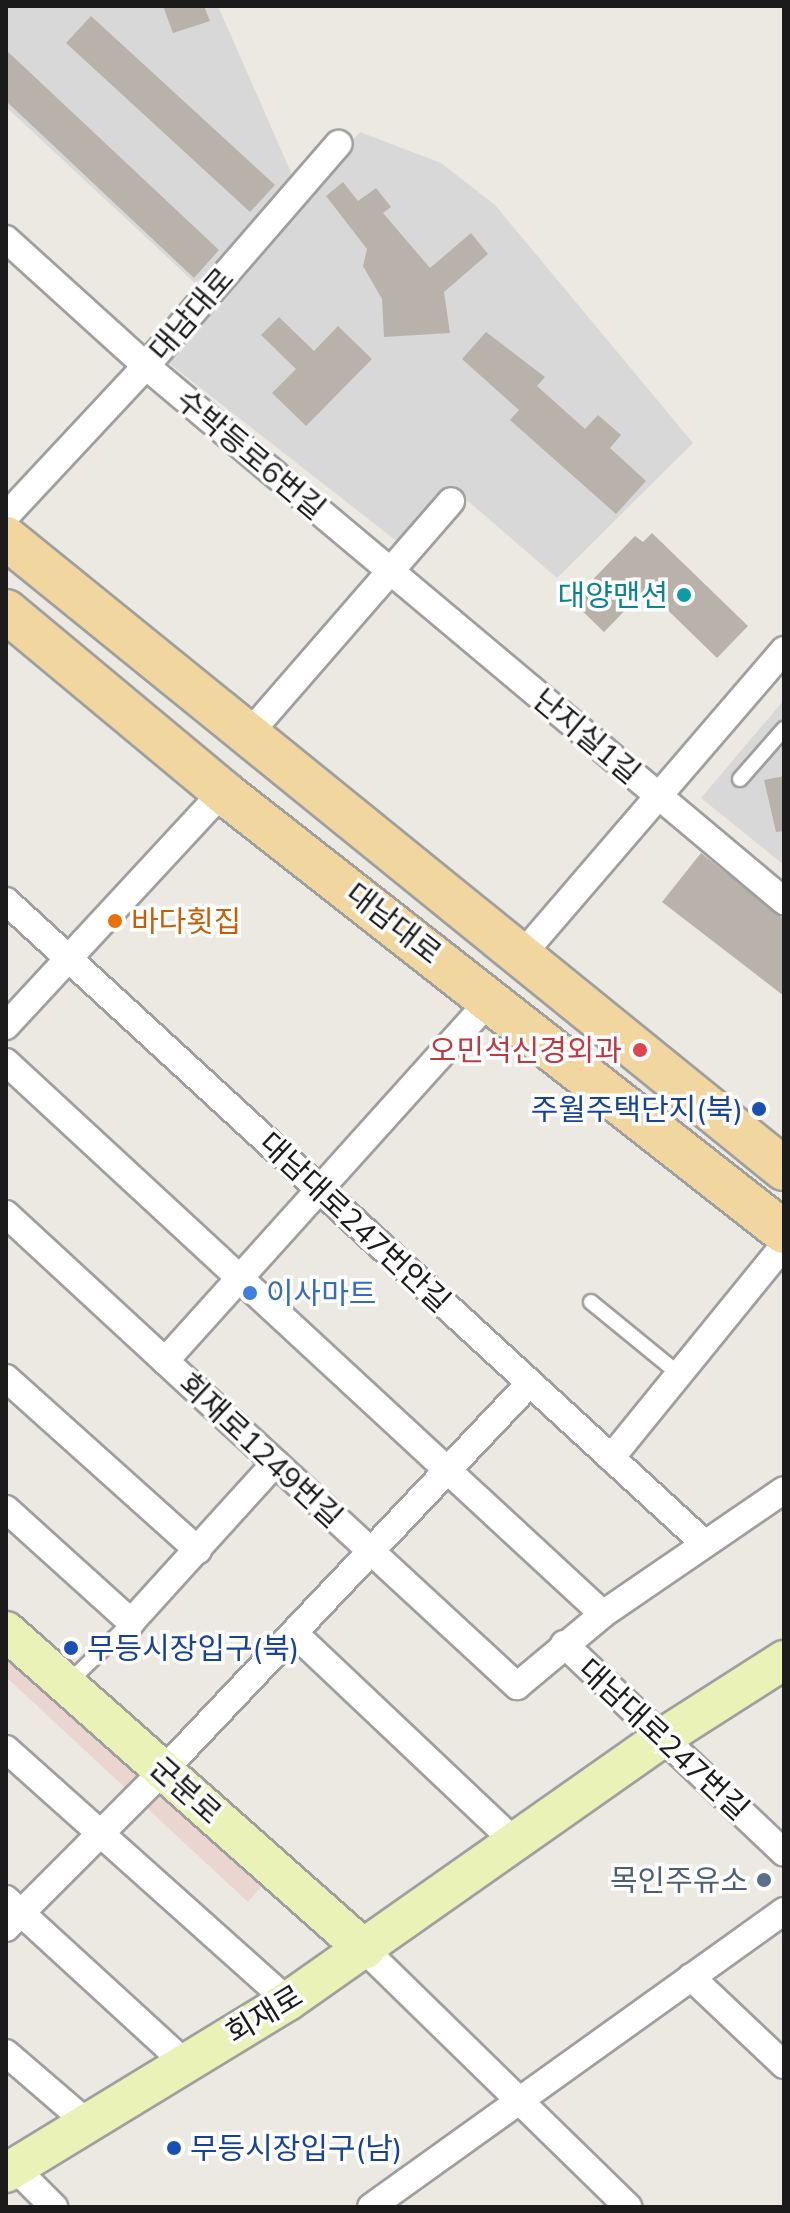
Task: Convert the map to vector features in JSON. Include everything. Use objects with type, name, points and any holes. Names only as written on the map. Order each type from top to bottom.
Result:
[{"type":"main road","name":"대남대로","points":[[6,538],[784,1169]]},
{"type":"main road","name":"대남대로","points":[[6,611],[223,792],[492,998],[784,1232]]},
{"type":"main road","name":"군분로","points":[[6,1631],[365,1950]]},
{"type":"main road","name":"회재로","points":[[10,2170],[85,2121],[288,2001],[365,1950],[662,1738],[784,1660]]},
{"type":"street","name":"대남대로","points":[[6,516],[146,366],[338,144]]},
{"type":"street","name":"수박등로6번길","points":[[6,239],[146,366],[390,570]]},
{"type":"street","points":[[247,736],[451,501]]},
{"type":"street","name":"난지실1길","points":[[390,570],[784,901]]},
{"type":"street","points":[[520,957],[657,794],[784,650]]},
{"type":"street","points":[[6,1026],[223,792]]},
{"type":"street","name":"대남대로247번안길","points":[[6,901],[704,1543]]},
{"type":"street","points":[[165,1361],[492,998]]},
{"type":"street","points":[[6,1062],[603,1614]]},
{"type":"street","name":"회재로1249번길","points":[[6,1214],[517,1686],[564,1644]]},
{"type":"street","points":[[611,1458],[784,1245]]},
{"type":"street","points":[[6,1378],[198,1550]]},
{"type":"street","points":[[184,2062],[11,1913],[100,1835],[164,1770],[530,1383]]},
{"type":"street","points":[[6,1509],[131,1622],[275,1463]]},
{"type":"street","name":"대남대로247번길","points":[[784,1490],[704,1543],[564,1644],[784,1853]]},
{"type":"street","points":[[294,1633],[514,1841]]},
{"type":"street","points":[[6,1749],[288,2001]]},
{"type":"street","points":[[371,2207],[519,2104],[784,1911]]},
{"type":"street","points":[[365,1950],[519,2104],[628,2207]]},
{"type":"street","points":[[691,1977],[784,2065]]},
{"type":"street","points":[[6,2053],[85,2121]]},
{"type":"street","points":[[10,2170],[54,2207]]},
{"type":"lane","points":[[740,779],[784,729]]},
{"type":"lane","points":[[591,1302],[679,1374]]},
{"type":"lane","points":[[67,1683],[131,1622]]},
{"type":"shaded area","points":[[6,6],[218,6],[293,177],[196,284],[6,107]]},
{"type":"shaded area","points":[[360,132],[441,163],[495,205],[693,443],[557,578],[468,501],[417,557],[166,361]]},
{"type":"shaded area","points":[[784,700],[784,865],[701,798]]},
{"type":"shaded area","points":[[6,1642],[265,1882],[248,1902],[6,1677]]},
{"type":"building","points":[[163,6],[204,6],[210,21],[173,33]]},
{"type":"building","points":[[91,16],[275,185],[250,212],[66,43]]},
{"type":"building","points":[[6,50],[219,250],[194,278],[6,101]]},
{"type":"building","points":[[343,182],[358,201],[376,188],[391,207],[383,213],[430,268],[471,233],[488,254],[444,292],[450,333],[384,337],[382,299],[363,266],[367,249],[326,196]]},
{"type":"building","points":[[279,317],[314,351],[338,326],[372,359],[306,426],[272,393],[296,369],[261,335]]},
{"type":"building","points":[[486,332],[545,377],[537,386],[585,429],[598,415],[621,435],[610,448],[646,481],[616,514],[510,420],[519,410],[462,359]]},
{"type":"building","name":"대양맨션","points":[[652,533],[748,626],[717,658],[646,589],[604,632],[572,601],[635,536],[643,542]]},
{"type":"building","points":[[784,776],[784,831],[776,832],[764,780]]},
{"type":"building","points":[[701,853],[784,919],[784,996],[662,902]]},
{"type":"place","name":"대양맨션","points":[[684,595]]},
{"type":"place","name":"바다횟집","points":[[115,921]]},
{"type":"place","name":"오민석신경외과","points":[[640,1050]]},
{"type":"place","name":"주월주택단지(북)","points":[[759,1109]]},
{"type":"place","name":"이사마트","points":[[250,1293]]},
{"type":"place","name":"무등시장입구(북)","points":[[71,1648]]},
{"type":"place","name":"목인주유소","points":[[764,1880]]},
{"type":"place","name":"무등시장입구(남)","points":[[174,2148]]}]
